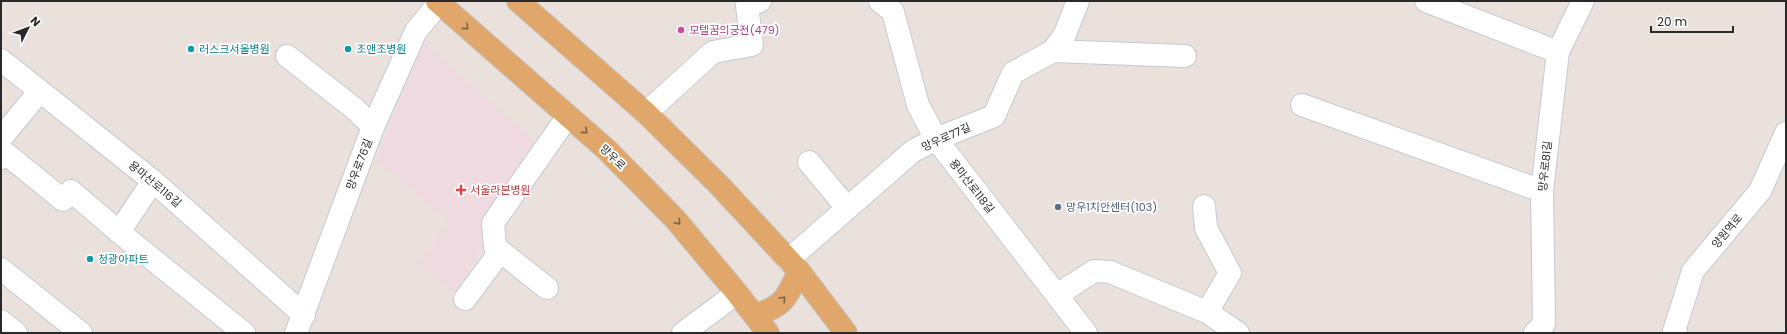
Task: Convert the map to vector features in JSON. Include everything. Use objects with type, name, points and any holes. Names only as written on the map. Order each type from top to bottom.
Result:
[{"type":"main road","points":[[518,1],[646,113],[720,185],[794,266],[846,333]]},
{"type":"main road","name":"망우로","points":[[438,2],[607,150],[675,218],[737,292],[768,333]]},
{"type":"main road","points":[[755,316],[769,311],[785,300],[794,266]]},
{"type":"street","points":[[646,113],[713,52],[752,45],[747,6],[760,1]]},
{"type":"street","name":"용마산로118길","points":[[880,1],[893,12],[918,105],[936,139],[1086,333]]},
{"type":"street","name":"망우로77길","points":[[794,266],[847,208],[913,151],[936,139],[994,116],[1012,73],[1053,51],[1065,34],[1078,1]]},
{"type":"street","points":[[1426,1],[1558,52]]},
{"type":"street","name":"망우로81길","points":[[1535,333],[1544,324],[1542,191],[1558,52],[1584,1]]},
{"type":"street","name":"망우로76길","points":[[300,324],[373,127],[416,31],[438,2]]},
{"type":"street","points":[[1053,51],[1185,56]]},
{"type":"street","points":[[287,56],[355,109],[373,127]]},
{"type":"street","name":"용마산로116길","points":[[1,60],[153,181],[300,324]]},
{"type":"street","points":[[1,138],[40,92]]},
{"type":"street","points":[[1302,105],[1542,191]]},
{"type":"street","points":[[547,288],[495,247],[493,224],[568,116]]},
{"type":"street","name":"양원역로","points":[[1672,332],[1693,271],[1760,191],[1786,133]]},
{"type":"street","points":[[1,158],[5,153],[63,200],[71,192],[118,232],[244,333]]},
{"type":"street","points":[[809,162],[847,208]]},
{"type":"street","points":[[118,232],[153,181]]},
{"type":"street","points":[[1204,206],[1206,228],[1230,273],[1207,312]]},
{"type":"street","points":[[465,299],[500,252]]},
{"type":"street","points":[[1,269],[81,333]]},
{"type":"street","points":[[1057,295],[1094,271],[1110,272],[1207,312],[1238,333]]},
{"type":"street","points":[[683,333],[737,292]]},
{"type":"shaded area","name":"서울라본병원","points":[[424,43],[541,146],[484,234],[478,256],[453,293],[419,264],[449,221],[376,160]]},
{"type":"place","name":"모텔꿈의궁전(479)","points":[[681,30]]},
{"type":"place","name":"러스크서울병원","points":[[191,49]]},
{"type":"place","name":"조앤조병원","points":[[348,49]]},
{"type":"place","name":"서울라본병원","points":[[461,190]]},
{"type":"place","name":"망우1치안센터(103)","points":[[1058,207]]},
{"type":"place","name":"청광아파트","points":[[90,259]]}]
